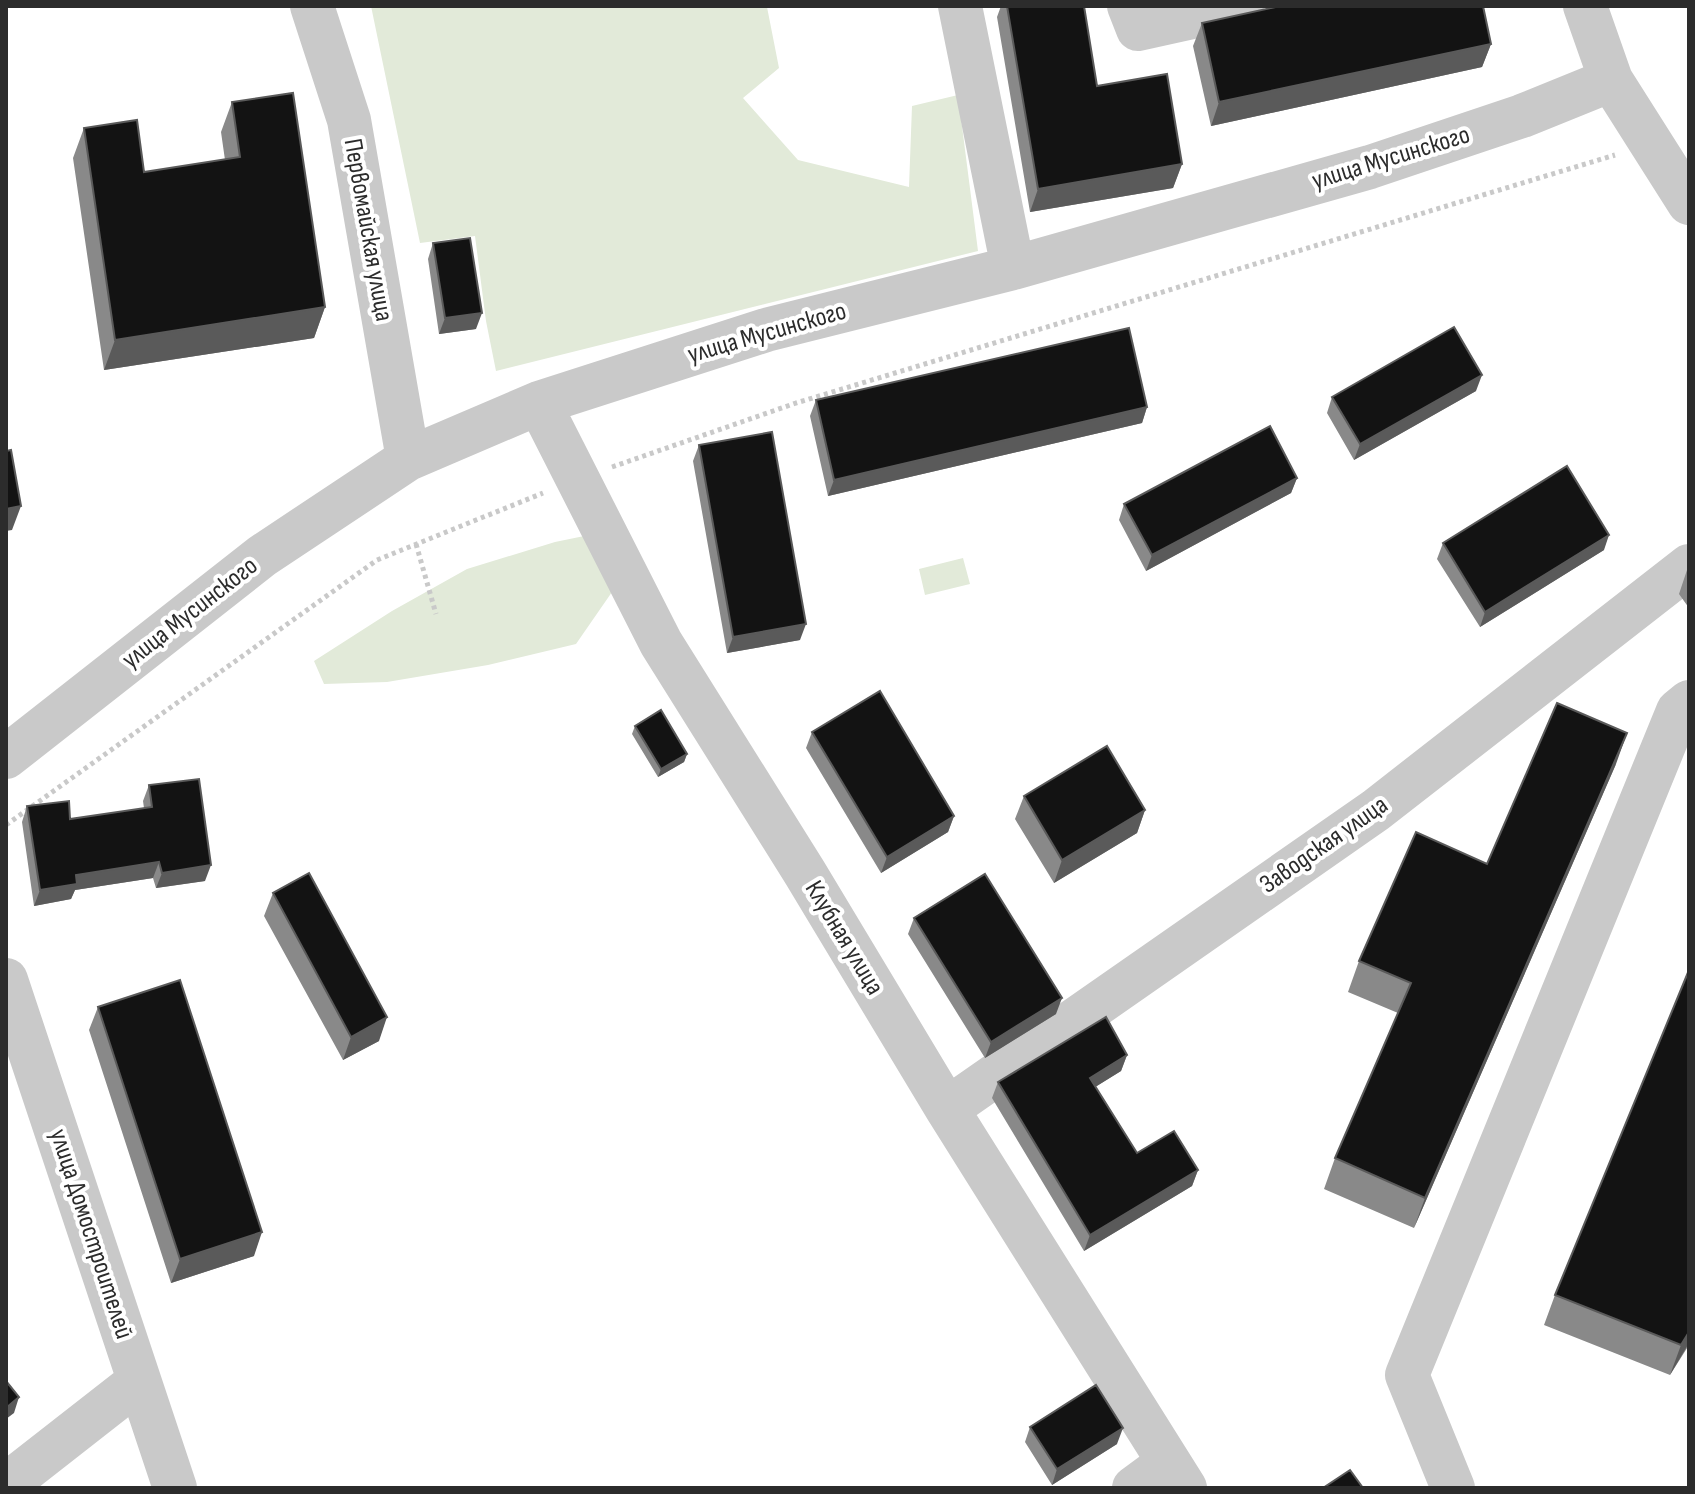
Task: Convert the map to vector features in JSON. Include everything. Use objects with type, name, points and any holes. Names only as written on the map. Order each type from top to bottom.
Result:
[{"type":"street","name":"Первомайская улица","points":[[312,6],[349,120],[408,459]]},
{"type":"street","points":[[960,6],[1013,268]]},
{"type":"street","points":[[1129,6],[1138,29],[1242,6]]},
{"type":"street","points":[[1585,6],[1611,80],[1689,203]]},
{"type":"street","name":"улица Мусинского","points":[[6,757],[262,556],[408,459],[539,403],[766,330],[1013,268],[1370,167],[1522,116],[1611,80]]},
{"type":"street","name":"Клубная улица","points":[[539,403],[661,643],[805,873],[947,1109],[1162,1480]]},
{"type":"street","name":"Заводская улица","points":[[947,1109],[1376,810],[1689,566]]},
{"type":"street","points":[[1453,1488],[1407,1375],[1678,711],[1689,702]]},
{"type":"street","name":"улица Домостроителей","points":[[6,980],[175,1488]]},
{"type":"street","points":[[6,1485],[139,1381]]},
{"type":"path","points":[[6,825],[377,560],[578,479],[796,403],[1652,144]]},
{"type":"path","points":[[416,544],[436,614]]},
{"type":"green space","points":[[371,6],[767,7],[779,68],[743,98],[798,160],[909,187],[912,106],[958,95],[978,251],[496,371],[475,236],[420,243]]},
{"type":"green space","points":[[594,534],[612,592],[576,644],[488,665],[387,682],[324,684],[314,661],[392,611],[467,569],[555,542]]},
{"type":"green space","points":[[963,558],[970,584],[925,595],[919,569]]},
{"type":"building","points":[[1007,6],[1084,6],[1097,86],[1167,74],[1182,164],[1038,189]]},
{"type":"building","points":[[1280,6],[1483,6],[1491,44],[1219,102],[1202,23]]},
{"type":"building","points":[[293,93],[325,307],[115,340],[84,128],[137,120],[144,172],[240,157],[232,102]]},
{"type":"building","points":[[470,238],[482,313],[445,318],[433,243]]},
{"type":"building","points":[[1454,327],[1482,375],[1360,444],[1332,397]]},
{"type":"building","points":[[1129,328],[1147,407],[834,480],[816,400]]},
{"type":"building","points":[[1270,426],[1297,478],[1152,555],[1124,504]]},
{"type":"building","points":[[772,432],[806,624],[733,637],[699,445]]},
{"type":"building","points":[[11,450],[21,506],[6,509],[6,451]]},
{"type":"building","points":[[1567,466],[1609,535],[1485,612],[1443,543]]},
{"type":"building","points":[[880,691],[954,816],[887,857],[812,732]]},
{"type":"building","points":[[1557,703],[1627,733],[1425,1198],[1335,1158],[1411,983],[1359,961],[1416,832],[1487,864]]},
{"type":"building","points":[[661,710],[687,754],[661,769],[635,726]]},
{"type":"building","points":[[1107,746],[1145,810],[1062,860],[1024,796]]},
{"type":"building","points":[[199,779],[211,865],[162,873],[159,862],[76,875],[77,884],[40,890],[27,806],[69,801],[70,819],[152,807],[149,785]]},
{"type":"building","points":[[309,873],[387,1017],[351,1037],[273,893]]},
{"type":"building","points":[[985,874],[1062,998],[991,1042],[914,918]]},
{"type":"building","points":[[1689,970],[1689,1332],[1681,1345],[1555,1295]]},
{"type":"building","points":[[180,980],[262,1232],[180,1259],[98,1007]]},
{"type":"building","points":[[1106,1017],[1127,1055],[1090,1078],[1137,1153],[1174,1131],[1198,1170],[1090,1235],[998,1082]]},
{"type":"building","points":[[6,1381],[19,1397],[6,1408]]},
{"type":"building","points":[[1096,1385],[1123,1428],[1057,1469],[1030,1427]]},
{"type":"building","points":[[1350,1470],[1363,1488],[1323,1488]]}]
